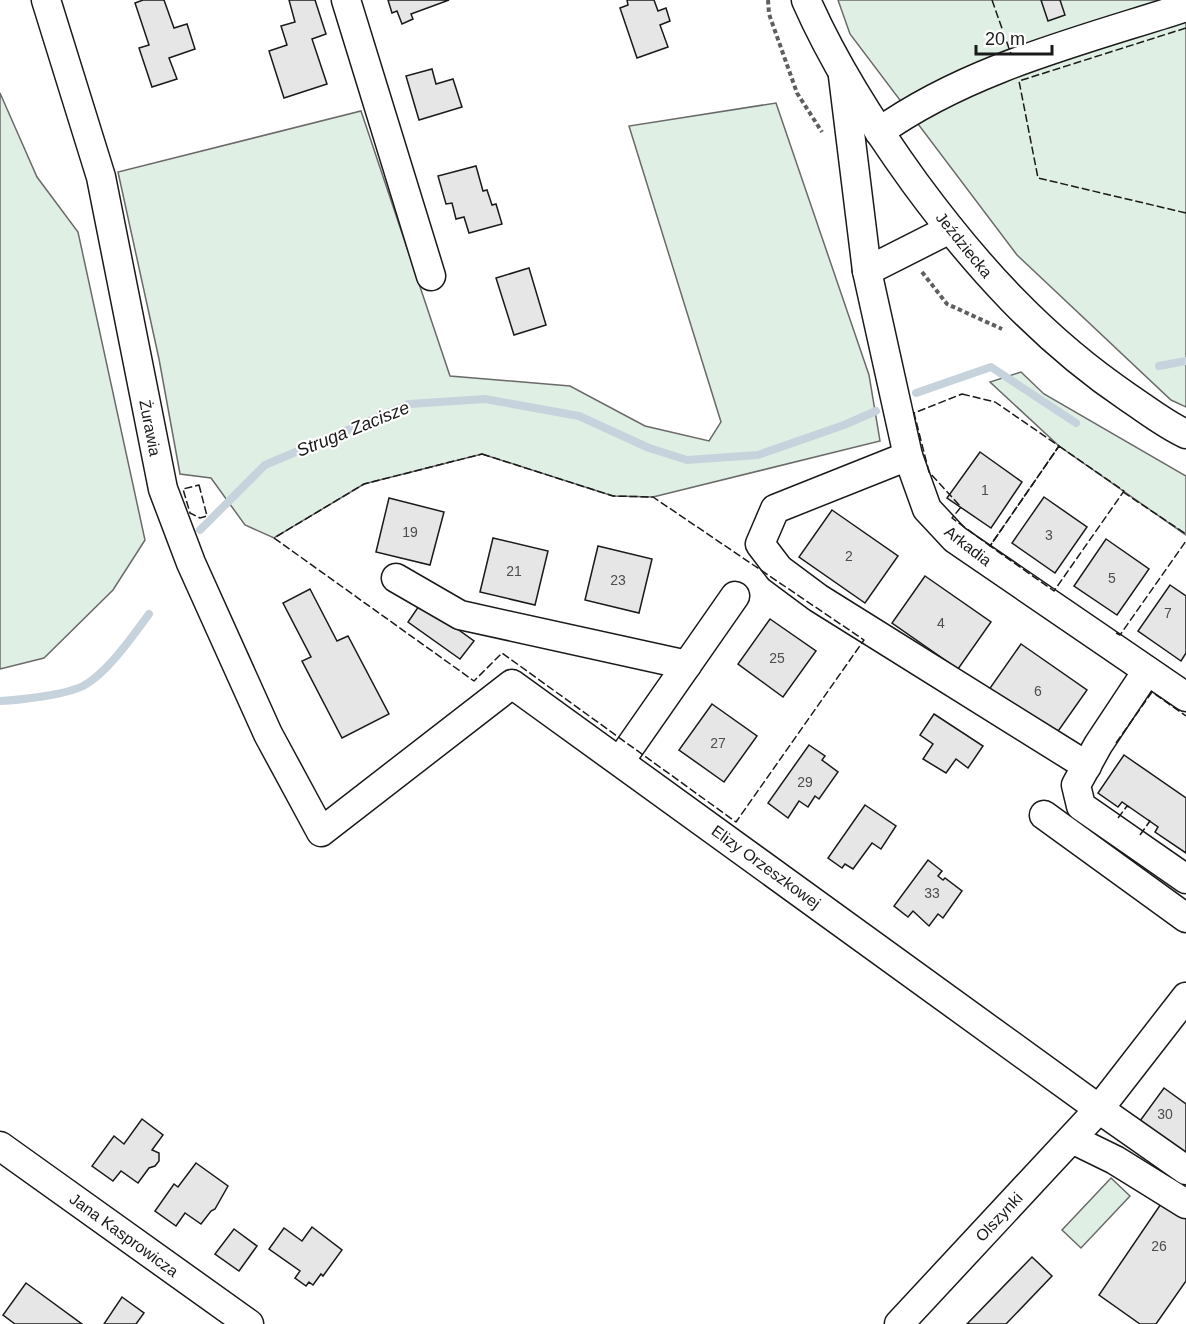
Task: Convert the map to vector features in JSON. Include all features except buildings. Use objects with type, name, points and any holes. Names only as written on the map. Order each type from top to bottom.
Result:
[{"type":"street","name":"Żurawia","points":[[46,0],[100,177],[163,489],[191,563],[268,734],[321,832]]},
{"type":"street","points":[[346,0],[431,276]]},
{"type":"street","name":"Jeździecka","points":[[806,0],[843,76],[879,132],[983,270],[1060,347],[1107,383],[1186,434]]},
{"type":"street","points":[[879,132],[908,111],[1013,63],[1186,7]]},
{"type":"street","name":"Arkadia","points":[[843,76],[867,272],[908,456],[927,509],[955,539],[1186,697]]},
{"type":"street","points":[[867,272],[950,229]]},
{"type":"street","points":[[908,456],[775,509],[760,544],[779,569],[818,598],[1087,766]]},
{"type":"street","points":[[396,578],[460,615],[687,665]]},
{"type":"street","points":[[620,761],[735,596]]},
{"type":"street","points":[[1147,671],[1076,785],[1081,806],[1186,879]]},
{"type":"street","name":"Elizy Orzeszkowej","points":[[321,832],[512,684],[1186,1170]]},
{"type":"street","points":[[1044,815],[1186,918]]},
{"type":"street","points":[[1099,1109],[1186,997]]},
{"type":"street","name":"Olszynki","points":[[899,1324],[1099,1109]]},
{"type":"street","points":[[1072,1139],[1115,1160],[1186,1204]]},
{"type":"street","name":"Jana Kasprowicza","points":[[0,1146],[249,1324]]},
{"type":"green space","points":[[838,0],[1186,0],[1186,407],[1171,400],[1017,255],[850,34]]},
{"type":"green space","points":[[0,93],[37,177],[78,232],[145,540],[113,590],[44,658],[0,669]]},
{"type":"green space","points":[[776,103],[869,375],[880,441],[653,497],[613,496],[482,454],[364,484],[274,538],[245,525],[211,478],[180,474],[159,359],[118,172],[361,111],[450,376],[570,386],[645,426],[709,441],[721,422],[629,126]]},
{"type":"green space","points":[[1021,372],[1044,394],[1186,476],[1186,535],[1059,446],[990,382]]},
{"type":"green space","points":[[1111,1178],[1130,1196],[1081,1248],[1062,1230]]},
{"type":"waterway","name":"Struga Zacisze","points":[[1159,366],[1186,361]]},
{"type":"waterway","name":"Struga Zacisze","points":[[916,393],[991,367],[1076,423]]},
{"type":"waterway","name":"Struga Zacisze","points":[[200,530],[265,465],[409,404],[485,399],[579,416],[649,448],[687,460],[758,455],[844,425],[876,411]]},
{"type":"waterway","name":"Struga Zacisze","points":[[0,701],[54,694],[83,686],[110,663],[149,614]]},
{"type":"fence","points":[[992,0],[1011,54]]},
{"type":"fence","points":[[1186,28],[1019,81],[1038,178],[1186,213]]},
{"type":"fence","points":[[962,394],[995,402],[1059,446],[990,546],[952,518],[961,507],[929,472],[914,413],[962,394]]},
{"type":"fence","points":[[1059,446],[1124,491],[1054,591],[990,546],[1059,446]]},
{"type":"fence","points":[[482,454],[613,496],[653,497],[864,640],[736,822],[502,653],[474,681],[274,538],[364,484],[482,454]]},
{"type":"fence","points":[[199,485],[207,516],[200,518],[190,513],[183,489],[199,485]]},
{"type":"fence","points":[[1123,492],[1186,534]]},
{"type":"fence","points":[[1116,633],[1120,635],[1186,541]]},
{"type":"fence","points":[[1116,743],[1152,692],[1186,716]]},
{"type":"fence","points":[[1118,818],[1127,806],[1129,807]]},
{"type":"fence","points":[[1140,835],[1150,821],[1146,819]]}]
